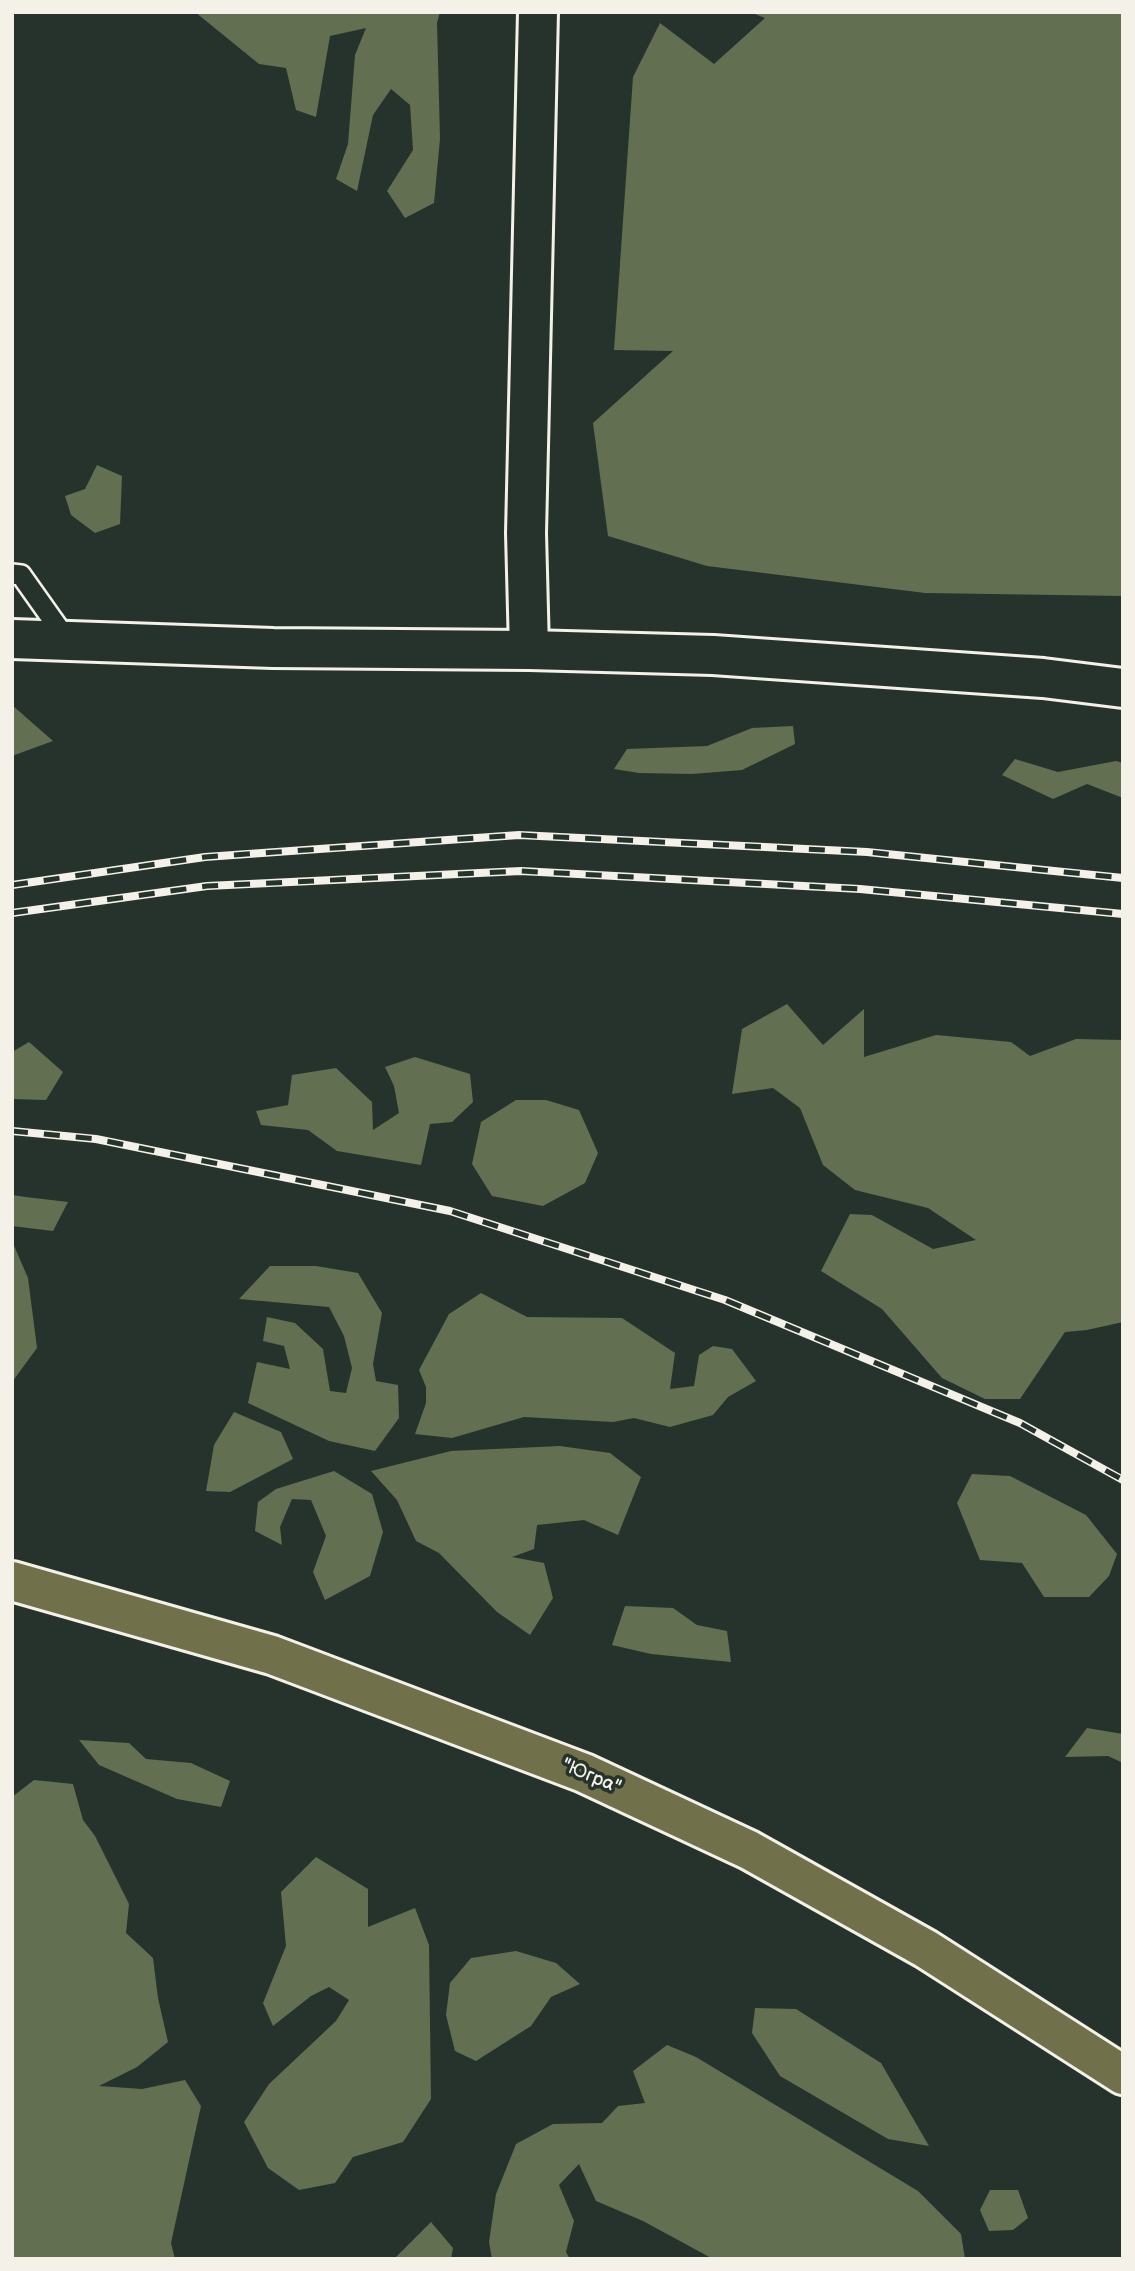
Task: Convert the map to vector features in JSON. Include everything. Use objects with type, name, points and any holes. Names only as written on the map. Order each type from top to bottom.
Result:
[{"type":"highway","name":"\"Югра\"","points":[[12,1581],[272,1655],[584,1773],[749,1850],[867,1916],[926,1950],[1123,2075]]},
{"type":"main road","points":[[528,650],[526,533],[538,12]]},
{"type":"main road","points":[[12,639],[273,648],[713,655],[1042,678],[1123,688]]},
{"type":"lane","points":[[12,575],[21,575],[67,640]]},
{"type":"green space","points":[[195,12],[440,12],[437,23],[440,139],[434,203],[405,218],[387,191],[413,150],[410,105],[391,89],[373,115],[357,191],[336,179],[348,144],[355,55],[366,28],[330,36],[316,117],[296,110],[286,68],[259,64]]},
{"type":"green space","points":[[750,12],[1123,12],[1123,596],[925,593],[707,566],[608,536],[593,423],[673,351],[614,350],[633,77],[660,23],[714,64],[765,18]]},
{"type":"green space","points":[[97,465],[122,476],[120,524],[95,533],[71,515],[65,496],[85,489]]},
{"type":"green space","points":[[12,705],[53,741],[12,756]]},
{"type":"green space","points":[[793,726],[795,744],[742,770],[692,774],[639,773],[614,769],[627,749],[707,746],[752,728]]},
{"type":"green space","points":[[1015,759],[1058,772],[1116,761],[1123,763],[1123,798],[1087,784],[1053,799],[1002,775]]},
{"type":"green space","points":[[787,1004],[823,1045],[864,1009],[864,1057],[936,1035],[1011,1042],[1030,1056],[1076,1039],[1123,1040],[1123,1322],[1065,1332],[1020,1399],[985,1399],[942,1378],[882,1309],[821,1271],[850,1214],[872,1215],[933,1249],[976,1240],[928,1208],[855,1190],[823,1165],[800,1108],[773,1088],[732,1094],[742,1029]]},
{"type":"green space","points":[[29,1042],[63,1072],[46,1100],[12,1099],[12,1052]]},
{"type":"green space","points":[[415,1057],[470,1074],[473,1102],[452,1122],[430,1124],[421,1165],[337,1151],[308,1130],[261,1125],[256,1111],[288,1105],[292,1075],[336,1068],[372,1102],[373,1130],[399,1113],[394,1086],[385,1067]]},
{"type":"green space","points":[[516,1100],[546,1100],[579,1110],[598,1153],[585,1183],[543,1206],[492,1196],[472,1164],[481,1122]]},
{"type":"green space","points":[[12,1195],[68,1202],[53,1231],[12,1226]]},
{"type":"green space","points":[[12,1241],[28,1278],[37,1348],[12,1382]]},
{"type":"green space","points":[[270,1266],[316,1266],[358,1273],[382,1313],[373,1364],[376,1381],[398,1385],[399,1418],[375,1451],[329,1441],[248,1403],[257,1362],[290,1369],[284,1346],[263,1341],[267,1317],[295,1323],[323,1349],[330,1391],[346,1393],[352,1368],[344,1336],[329,1307],[239,1299]]},
{"type":"green space","points":[[481,1293],[527,1317],[622,1318],[675,1353],[670,1389],[694,1386],[699,1355],[713,1346],[732,1349],[756,1381],[728,1397],[713,1415],[670,1427],[634,1418],[613,1422],[524,1417],[452,1438],[415,1434],[426,1403],[426,1387],[419,1370],[449,1314]]},
{"type":"green space","points":[[234,1412],[281,1432],[293,1459],[230,1492],[206,1491],[214,1445]]},
{"type":"green space","points":[[560,1446],[610,1453],[641,1477],[618,1535],[584,1520],[537,1525],[534,1549],[512,1557],[544,1563],[553,1598],[530,1635],[497,1612],[439,1553],[416,1541],[397,1500],[371,1471],[451,1451]]},
{"type":"green space","points":[[334,1471],[372,1494],[383,1532],[370,1576],[325,1600],[313,1572],[326,1536],[311,1500],[292,1499],[280,1527],[282,1545],[255,1531],[258,1502],[276,1489]]},
{"type":"green space","points":[[972,1474],[1010,1476],[1086,1515],[1117,1554],[1109,1576],[1089,1597],[1044,1597],[1022,1563],[980,1560],[957,1503]]},
{"type":"green space","points":[[625,1606],[673,1608],[697,1625],[727,1631],[731,1662],[651,1654],[612,1645]]},
{"type":"green space","points":[[1087,1728],[1123,1734],[1123,1763],[1108,1756],[1065,1757]]},
{"type":"green space","points":[[79,1740],[129,1743],[146,1759],[191,1763],[230,1781],[221,1807],[177,1799],[99,1765]]},
{"type":"green space","points":[[34,1780],[73,1784],[83,1820],[95,1836],[129,1904],[126,1933],[153,1958],[158,1998],[168,2042],[137,2067],[99,2086],[142,2089],[185,2080],[201,2106],[171,2243],[175,2259],[12,2259],[12,1797]]},
{"type":"green space","points":[[316,1857],[368,1889],[368,1927],[415,1908],[429,1945],[431,2099],[403,2142],[353,2157],[335,2183],[299,2190],[268,2168],[244,2122],[269,2084],[336,2021],[349,2000],[329,1987],[311,1996],[273,2026],[263,2003],[286,1946],[281,1892]]},
{"type":"green space","points":[[516,1951],[556,1963],[580,1984],[551,1997],[531,2026],[476,2061],[455,2051],[446,2015],[450,1983],[471,1958]]},
{"type":"green space","points":[[755,2008],[796,2009],[881,2063],[929,2146],[888,2139],[780,2076],[752,2033]]},
{"type":"green space","points":[[667,2045],[696,2057],[918,2191],[961,2234],[965,2259],[713,2259],[643,2221],[596,2201],[579,2164],[559,2185],[574,2221],[566,2252],[570,2259],[492,2259],[489,2242],[496,2194],[516,2144],[553,2124],[602,2123],[618,2106],[645,2103],[633,2071]]},
{"type":"green space","points":[[990,2190],[1018,2190],[1028,2218],[1013,2230],[989,2231],[980,2210]]},
{"type":"green space","points":[[431,2222],[453,2248],[451,2259],[394,2259]]},
{"type":"railway","points":[[12,885],[205,857],[519,835],[867,852],[1123,878]]},
{"type":"railway","points":[[12,913],[207,886],[521,871],[860,889],[1123,914]]},
{"type":"railway","points":[[12,1131],[96,1139],[450,1211],[725,1300],[1020,1423],[1123,1480]]}]
